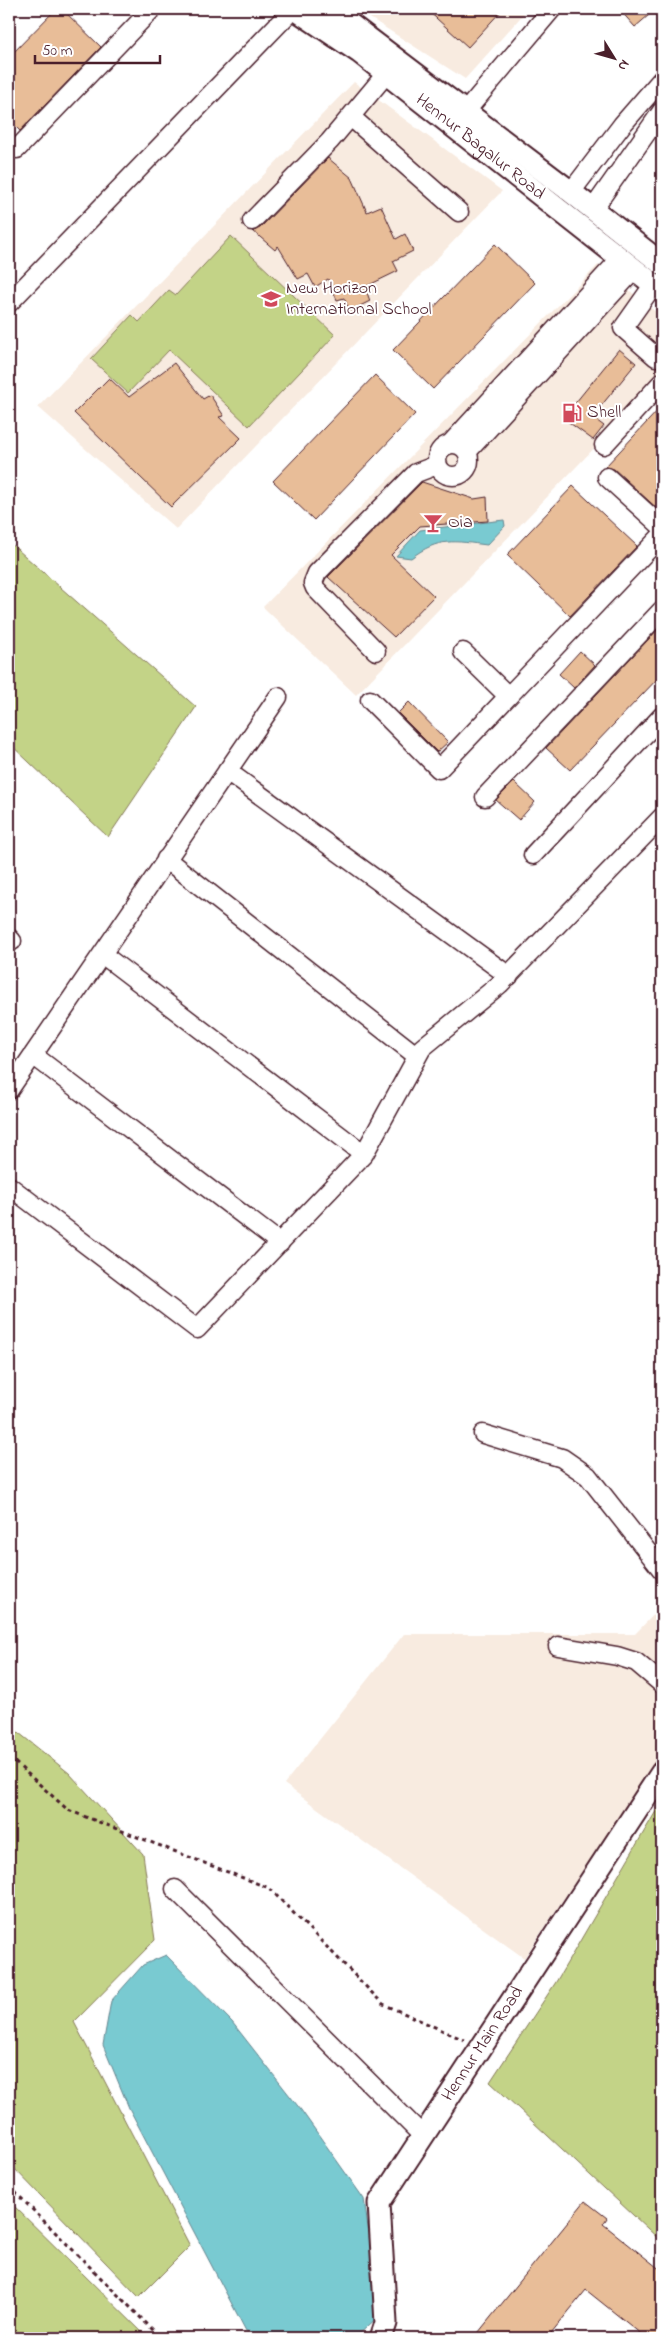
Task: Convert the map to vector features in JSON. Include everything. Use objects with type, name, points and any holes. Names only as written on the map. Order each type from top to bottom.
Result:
[{"type":"main road","name":"Hennur Bagalur Road","points":[[294,9],[386,74],[658,287]]},
{"type":"main road","name":"Hennur Bagalur Road","points":[[330,9],[661,261]]},
{"type":"main road","name":"Hennur Main Road","points":[[381,2338],[386,2323],[380,2202],[662,1772]]},
{"type":"street","points":[[18,148],[152,9]]},
{"type":"street","points":[[9,303],[294,9]]},
{"type":"street","points":[[466,111],[552,9]]},
{"type":"street","points":[[252,221],[330,141],[386,74]]},
{"type":"street","points":[[571,192],[622,124],[662,79]]},
{"type":"street","points":[[593,209],[662,111]]},
{"type":"street","points":[[351,117],[458,212]]},
{"type":"street","points":[[450,444],[460,445],[468,452],[468,467],[460,475],[449,476],[443,474],[437,465],[438,453],[441,449],[450,444],[628,264]]},
{"type":"street","points":[[468,452],[628,264]]},
{"type":"street","points":[[658,287],[622,328],[656,357],[662,351]]},
{"type":"street","points":[[604,445],[662,382]]},
{"type":"street","points":[[376,651],[315,588],[314,578],[317,572],[416,473],[437,465]]},
{"type":"street","points":[[607,477],[662,527]]},
{"type":"street","points":[[370,700],[439,769],[662,534]]},
{"type":"street","points":[[485,797],[662,610]]},
{"type":"street","points":[[463,652],[508,696]]},
{"type":"street","points":[[9,1090],[278,697]]},
{"type":"street","points":[[533,855],[662,716]]},
{"type":"street","points":[[227,771],[509,976]]},
{"type":"street","points":[[9,1186],[197,1329],[364,1154],[422,1048],[509,976],[662,817]]},
{"type":"street","points":[[166,859],[417,1056]]},
{"type":"street","points":[[102,954],[364,1154]]},
{"type":"street","points":[[33,1055],[280,1243]]},
{"type":"street","points":[[483,1434],[562,1458],[588,1476],[662,1570]]},
{"type":"street","points":[[558,1646],[617,1656],[636,1662],[662,1684]]},
{"type":"street","points":[[175,1889],[423,2136]]},
{"type":"path","points":[[9,1756],[68,1810],[269,1888],[384,2004],[481,2048]]},
{"type":"path","points":[[9,2186],[161,2338]]},
{"type":"shaded area","points":[[356,9],[528,9],[465,79]]},
{"type":"shaded area","name":"New Horizon International School","points":[[354,82],[502,191],[176,529],[38,407]]},
{"type":"shaded area","points":[[598,265],[662,317],[662,378],[356,695],[263,607]]},
{"type":"shaded area","points":[[662,1606],[662,1757],[654,1764],[524,1958],[284,1784],[404,1634],[635,1634]]},
{"type":"green space","points":[[231,236],[335,335],[249,426],[169,350],[128,393],[91,359],[132,315],[139,322],[169,290],[176,295]]},
{"type":"green space","points":[[9,542],[196,707],[108,837],[9,743]]},
{"type":"green space","points":[[9,1725],[69,1773],[143,1854],[155,1940],[74,2022],[190,2246],[139,2297],[9,2163]]},
{"type":"green space","points":[[662,1801],[662,2242],[490,2082],[556,1982]]},
{"type":"green space","points":[[9,2201],[148,2338],[9,2338]]},
{"type":"water","points":[[504,520],[505,526],[487,545],[447,542],[421,551],[411,558],[396,556],[420,530]]},
{"type":"water","points":[[166,1955],[232,2022],[301,2110],[364,2199],[380,2315],[355,2338],[275,2338],[246,2331],[129,2108],[103,2045],[111,2001],[143,1965]]},
{"type":"building","points":[[56,9],[62,9],[101,47],[20,131],[9,120],[9,57]]},
{"type":"building","points":[[426,9],[503,9],[468,47]]},
{"type":"building","points":[[619,9],[656,9],[635,27]]},
{"type":"building","points":[[328,158],[352,178],[367,212],[381,206],[396,239],[405,234],[413,251],[393,261],[398,271],[365,287],[370,301],[350,311],[344,298],[337,300],[328,279],[315,287],[308,274],[298,279],[278,246],[275,250],[253,231],[260,228]]},
{"type":"building","points":[[495,244],[535,283],[433,389],[393,350]]},
{"type":"building","points":[[619,349],[636,363],[592,417],[604,426],[593,440],[563,418]]},
{"type":"building","points":[[174,363],[203,399],[210,395],[224,416],[219,417],[241,438],[171,507],[74,413],[109,378],[129,397]]},
{"type":"building","points":[[375,375],[415,414],[314,520],[273,481]]},
{"type":"building","points":[[662,406],[662,513],[614,469],[605,467]]},
{"type":"building","points":[[422,482],[474,499],[487,497],[488,521],[420,526],[391,555],[434,596],[394,637],[328,577]]},
{"type":"building","points":[[573,486],[637,546],[570,616],[507,555]]},
{"type":"building","points":[[662,625],[662,674],[570,770],[546,748]]},
{"type":"building","points":[[580,651],[595,665],[574,688],[559,674]]},
{"type":"building","points":[[409,702],[448,742],[437,752],[398,713]]},
{"type":"building","points":[[514,782],[535,802],[519,820],[496,800]]},
{"type":"building","points":[[585,2201],[607,2218],[603,2224],[662,2271],[662,2338],[646,2338],[586,2290],[547,2338],[474,2338]]},
{"type":"place","name":"New Horizon International School","points":[[271,299]]},
{"type":"place","name":"Shell","points":[[572,413]]},
{"type":"place","name":"Oia","points":[[433,523]]}]
